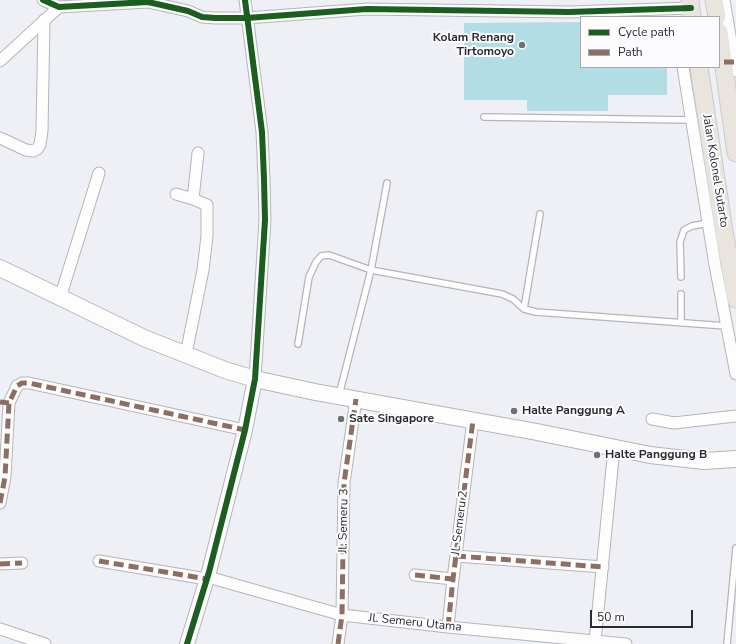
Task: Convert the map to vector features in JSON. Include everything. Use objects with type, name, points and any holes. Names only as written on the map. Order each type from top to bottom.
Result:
[{"type":"main road","points":[[714,0],[717,16]]},
{"type":"main road","name":"Jalan Kolonel Sutarto","points":[[720,35],[732,68],[736,153]]},
{"type":"main road","name":"Jalan Kolonel Sutarto","points":[[699,68],[700,120],[736,299]]},
{"type":"main road","points":[[0,268],[144,338],[225,370],[255,379],[650,455],[704,461],[736,459]]},
{"type":"street","points":[[43,0],[59,7]]},
{"type":"street","points":[[187,644],[208,578],[246,430],[255,379],[265,220],[264,179],[262,132],[245,0]]},
{"type":"street","points":[[724,0],[732,68]]},
{"type":"street","points":[[0,60],[59,7],[72,4],[148,1],[188,11],[202,17],[247,18],[367,4],[569,12],[691,8]]},
{"type":"street","points":[[0,138],[26,150],[37,150],[40,145],[42,131],[44,20]]},
{"type":"street","points":[[683,68],[700,120],[708,223],[731,326],[736,374]]},
{"type":"street","points":[[193,199],[198,152]]},
{"type":"street","points":[[60,298],[99,174]]},
{"type":"street","points":[[176,194],[193,199],[207,206],[207,236],[202,278],[186,354]]},
{"type":"street","points":[[0,503],[5,477],[4,403],[17,386],[22,383],[29,383],[246,430]]},
{"type":"street","name":"Jl. Semeru 3","points":[[338,644],[342,615],[344,483],[356,398]]},
{"type":"street","points":[[652,419],[674,423],[736,416]]},
{"type":"street","name":"Jl. Semeru 2","points":[[448,627],[473,420]]},
{"type":"street","points":[[595,641],[614,448]]},
{"type":"street","points":[[456,556],[603,566]]},
{"type":"street","name":"Jl. Semeru Utama","points":[[99,561],[208,578],[342,615],[626,644]]},
{"type":"street","points":[[0,564],[22,563]]},
{"type":"street","points":[[415,575],[453,579]]},
{"type":"street","points":[[0,629],[45,644]]},
{"type":"lane","points":[[484,117],[700,120]]},
{"type":"lane","points":[[339,395],[371,270],[387,183]]},
{"type":"lane","points":[[524,308],[540,214]]},
{"type":"lane","points":[[681,277],[680,242],[684,230],[692,226],[708,223]]},
{"type":"lane","points":[[298,344],[310,277],[316,262],[321,256],[329,255],[371,270],[502,294],[513,299],[524,308],[549,313],[731,326]]},
{"type":"lane","points":[[681,294],[681,323]]},
{"type":"lane","points":[[727,644],[734,591],[736,548]]},
{"type":"water","name":"Kolam Renang Tirtomoyo","points":[[580,22],[580,68],[667,68],[667,95],[608,95],[608,111],[527,111],[527,100],[464,100],[464,23]]},
{"type":"marked path","points":[[724,62],[736,62]]},
{"type":"marked path","points":[[0,503],[5,477],[9,403],[17,386],[22,383],[29,383],[245,430]]},
{"type":"marked path","points":[[338,644],[342,615],[344,483],[356,399]]},
{"type":"marked path","points":[[0,402],[9,403]]},
{"type":"marked path","points":[[448,627],[473,420]]},
{"type":"marked path","points":[[456,556],[603,567]]},
{"type":"marked path","points":[[99,561],[207,579]]},
{"type":"marked path","points":[[0,564],[22,563]]},
{"type":"marked path","points":[[415,575],[453,579]]},
{"type":"cycle path","points":[[43,0],[59,7],[148,2],[188,11],[202,17],[215,18],[247,18],[367,9],[569,12],[691,8]]},
{"type":"cycle path","points":[[187,644],[209,572],[245,430],[255,379],[265,220],[264,179],[262,132],[245,0]]},
{"type":"place","name":"Kolam Renang Tirtomoyo","points":[[522,45]]},
{"type":"place","name":"Halte Panggung A","points":[[514,411]]},
{"type":"place","name":"Sate Singapore","points":[[341,419]]},
{"type":"place","name":"Halte Panggung B","points":[[597,455]]}]
